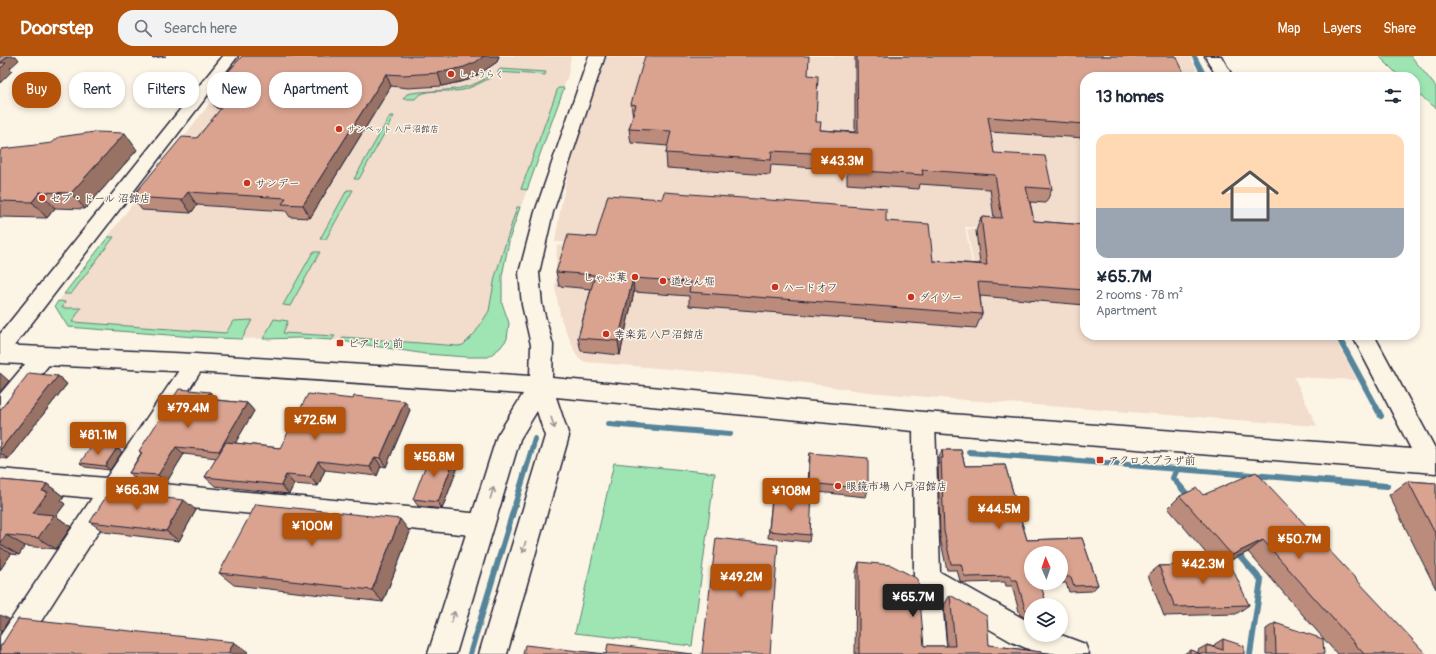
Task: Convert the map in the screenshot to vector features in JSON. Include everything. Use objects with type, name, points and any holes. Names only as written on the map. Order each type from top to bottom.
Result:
[{"type":"street","points":[[0,349],[231,56]]},
{"type":"street","points":[[493,654],[557,436],[541,386],[542,346],[532,305],[529,273],[544,212],[597,56]]},
{"type":"street","points":[[1213,56],[1222,72]]},
{"type":"street","points":[[1366,340],[1433,462]]},
{"type":"street","points":[[0,354],[195,364],[541,386],[924,422],[1433,462]]},
{"type":"street","points":[[0,410],[44,356]]},
{"type":"street","points":[[4,654],[195,364]]},
{"type":"street","points":[[442,654],[509,436],[541,386]]},
{"type":"street","points":[[924,422],[927,579],[933,654]]},
{"type":"street","points":[[0,479],[482,525]]},
{"type":"street","points":[[927,579],[1021,633],[1076,654]]},
{"type":"shaded area","points":[[247,56],[571,56],[568,75],[510,237],[502,276],[502,303],[509,323],[507,339],[500,348],[488,357],[467,357],[426,354],[355,342],[300,338],[222,339],[68,327],[55,306],[207,107],[261,108],[261,72],[234,72]]},
{"type":"shaded area","points":[[607,56],[1190,56],[1198,72],[1080,72],[1080,235],[965,227],[973,268],[555,242],[570,165]]},
{"type":"shaded area","points":[[967,229],[1080,237],[1080,340],[1336,340],[1357,380],[1294,377],[1317,426],[867,392],[765,377],[586,362],[579,359],[561,319],[555,288],[557,245],[975,271]]},
{"type":"green space","points":[[1379,56],[1411,56],[1436,87],[1436,108],[1420,96],[1420,72],[1395,72]]},
{"type":"green space","points":[[500,69],[546,72],[545,75],[497,72]]},
{"type":"green space","points":[[491,74],[492,77],[463,90],[430,92],[419,95],[415,99],[403,99],[407,94],[412,93],[463,87],[482,80]]},
{"type":"green space","points":[[558,88],[564,88],[527,190],[521,189]]},
{"type":"green space","points":[[390,116],[394,116],[359,179],[354,179]]},
{"type":"green space","points":[[347,190],[353,190],[326,239],[320,239]]},
{"type":"green space","points":[[517,207],[520,207],[510,237],[502,276],[502,303],[509,323],[507,339],[500,348],[488,357],[467,357],[426,354],[341,341],[343,337],[458,346],[463,345],[475,333],[489,311],[495,277]]},
{"type":"green space","points":[[108,237],[114,237],[71,294],[64,294]]},
{"type":"green space","points":[[313,252],[320,252],[290,306],[283,305]]},
{"type":"green space","points":[[58,301],[65,302],[62,308],[81,308],[72,322],[226,333],[233,321],[252,320],[242,339],[194,337],[68,327],[55,306]]},
{"type":"green space","points":[[274,319],[288,321],[283,333],[335,336],[332,340],[300,338],[263,339]]},
{"type":"green space","points":[[614,463],[715,473],[692,646],[575,633]]},
{"type":"building","points":[[0,56],[8,56],[0,63]]},
{"type":"building","name":"サンデー","points":[[242,56],[484,56],[476,62],[464,67],[438,73],[403,75],[386,74],[303,205],[282,204],[286,198],[188,192],[182,200],[132,197],[182,137],[197,138],[221,108],[261,108],[261,72],[228,72]]},
{"type":"building","points":[[645,56],[809,56],[808,75],[818,76],[816,122],[821,122],[820,130],[858,133],[857,56],[1176,56],[1184,72],[1080,72],[1080,124],[988,117],[994,153],[1045,156],[1052,189],[1026,187],[1034,221],[1080,225],[1080,290],[978,282],[982,314],[689,292],[691,282],[633,278],[618,341],[578,338],[595,275],[556,272],[568,235],[596,237],[608,195],[662,199],[664,192],[886,209],[886,221],[929,224],[933,261],[987,265],[981,217],[1002,218],[995,175],[922,170],[923,175],[849,170],[849,155],[772,151],[771,160],[666,153],[671,131],[629,129],[636,105],[631,104]]},
{"type":"building","points":[[0,63],[6,63],[0,69]]},
{"type":"building","points":[[95,132],[125,133],[71,193],[40,192],[32,202],[0,201],[0,151],[2,149],[52,143],[59,137]]},
{"type":"building","points":[[29,373],[58,376],[0,450],[0,410]]},
{"type":"building","points":[[179,389],[210,392],[205,399],[247,403],[219,451],[176,447],[158,475],[129,473],[142,453],[139,451]]},
{"type":"building","points":[[308,394],[353,399],[354,396],[405,401],[380,458],[375,457],[370,467],[318,461],[310,477],[286,475],[281,485],[205,477],[226,442],[280,448]]},
{"type":"building","points":[[92,445],[117,448],[105,466],[80,463]]},
{"type":"building","points":[[942,450],[961,450],[965,466],[1005,465],[1027,540],[1082,538],[1098,585],[1074,586],[1071,577],[1068,577],[1068,546],[1024,546],[1024,590],[1042,590],[1045,598],[1024,598],[1024,605],[1017,580],[1011,580],[1010,576],[967,577],[964,575],[961,564],[951,564],[944,531],[941,458],[943,458]]},
{"type":"building","points":[[810,453],[868,458],[868,489],[809,483]]},
{"type":"building","points":[[430,454],[455,457],[438,502],[413,499]]},
{"type":"building","points":[[1256,472],[1426,654],[1364,654],[1263,540],[1232,555],[1180,496],[1197,488],[1203,495]]},
{"type":"building","points":[[0,480],[47,484],[42,491],[48,492],[33,513],[54,515],[38,538],[6,535],[0,543]]},
{"type":"building","points":[[1408,481],[1436,483],[1436,535]]},
{"type":"building","points":[[773,489],[812,493],[810,535],[769,531]]},
{"type":"building","points":[[109,492],[184,500],[166,531],[90,522]]},
{"type":"building","points":[[256,504],[400,519],[372,590],[219,573]]},
{"type":"building","points":[[716,538],[778,545],[770,654],[702,654]]},
{"type":"building","points":[[859,562],[891,565],[918,579],[924,646],[955,646],[950,595],[987,616],[989,645],[1055,654],[859,654]]},
{"type":"building","points":[[1230,563],[1249,605],[1175,607],[1159,566]]},
{"type":"building","points":[[18,619],[234,642],[228,654],[0,654],[0,646]]},
{"type":"building","points":[[1275,623],[1323,639],[1324,654],[1276,654]]},
{"type":"building","points":[[1223,639],[1244,646],[1244,654],[1207,654],[1207,645],[1223,650]]},
{"type":"building","points":[[608,644],[693,654],[606,654]]},
{"type":"building","points":[[525,645],[606,654],[523,654]]},
{"type":"building","points":[[1190,650],[1201,654],[1190,654]]},
{"type":"waterway","points":[[1194,56],[1202,72]]},
{"type":"waterway","points":[[1341,342],[1381,416]]},
{"type":"waterway","points":[[609,424],[730,434]]},
{"type":"waterway","points":[[470,654],[535,439]]},
{"type":"waterway","points":[[969,452],[1387,486]]},
{"type":"waterway","points":[[1177,469],[1173,478],[1191,499]]},
{"type":"waterway","points":[[1235,550],[1261,580],[1250,654]]},
{"type":"place","name":"しょうらく","points":[[451,74]]},
{"type":"place","name":"サンペット 八戸沼館店","points":[[339,129]]},
{"type":"place","name":"サンデー","points":[[247,183]]},
{"type":"place","name":"セプ・ドール 沼館店","points":[[42,198]]},
{"type":"place","name":"しゃぶ葉","points":[[635,277]]},
{"type":"place","name":"道とん堀","points":[[663,281]]},
{"type":"place","name":"ハードオフ","points":[[775,287]]},
{"type":"place","name":"ダイソー","points":[[911,297]]},
{"type":"place","name":"幸楽苑 八戸沼館店","points":[[606,334]]},
{"type":"place","name":"ピアドゥ前","points":[[340,343]]},
{"type":"place","name":"アクロスプラザ前","points":[[1100,460]]},
{"type":"place","name":"眼鏡市場 八戸沼館店","points":[[838,486]]}]
